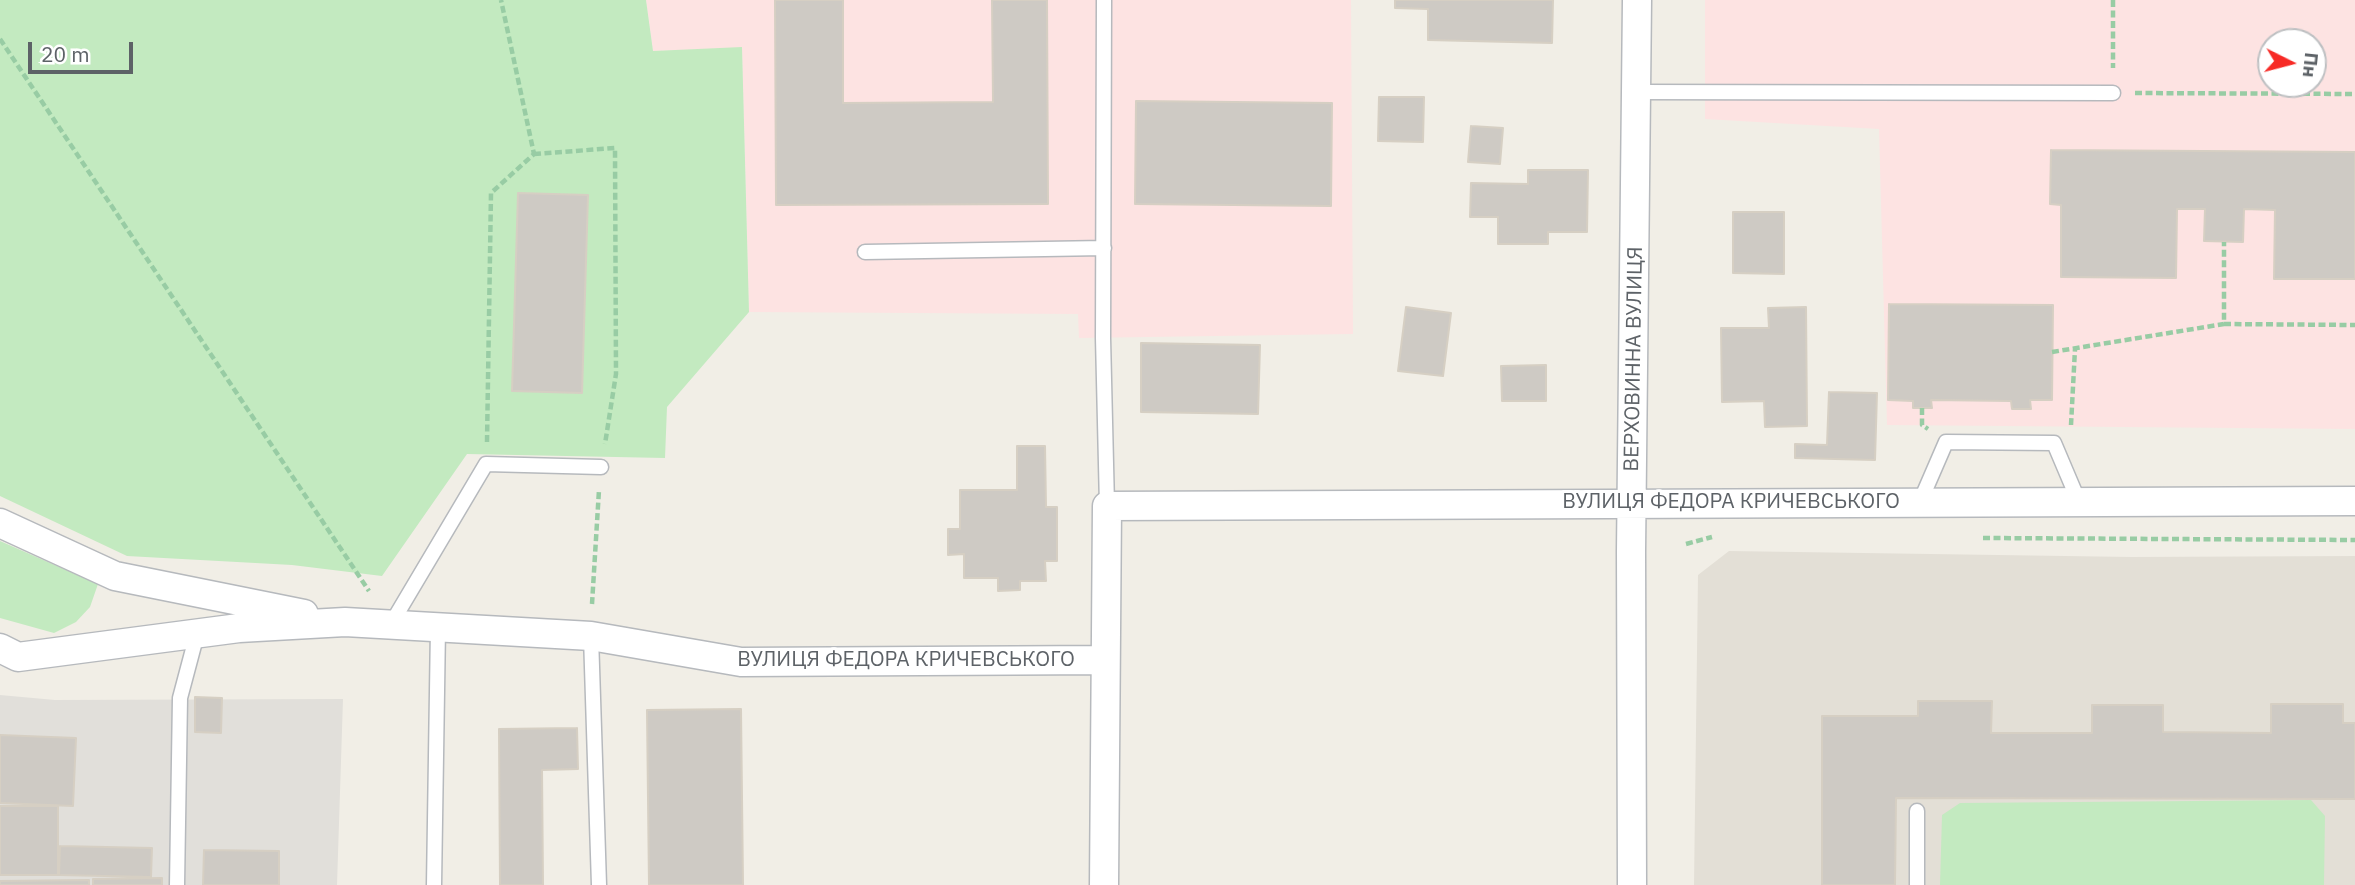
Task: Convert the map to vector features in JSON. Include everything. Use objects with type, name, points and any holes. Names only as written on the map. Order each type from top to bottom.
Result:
[{"type":"street","name":"ВЕРХОВИННА ВУЛИЦЯ","points":[[1632,885],[1632,503],[1637,0]]},
{"type":"street","name":"ВУЛИЦЯ ФЕДОРА КРИЧЕВСЬКОГО","points":[[1107,506],[2355,501]]},
{"type":"street","points":[[1104,885],[1107,506]]},
{"type":"street","points":[[0,523],[115,576],[345,622]]},
{"type":"street","name":"ВУЛИЦЯ ФЕДОРА КРИЧЕВСЬКОГО","points":[[0,648],[18,657],[197,634],[345,622],[591,636],[741,662],[1105,660]]},
{"type":"lane","points":[[1104,0],[1107,506]]},
{"type":"lane","points":[[1637,92],[2113,93]]},
{"type":"lane","points":[[865,252],[1104,248]]},
{"type":"lane","points":[[1920,502],[1946,442],[2054,443],[2079,502]]},
{"type":"lane","points":[[391,624],[486,464],[601,467]]},
{"type":"lane","points":[[434,885],[438,628]]},
{"type":"lane","points":[[177,885],[180,698],[197,634]]},
{"type":"lane","points":[[591,636],[599,885]]},
{"type":"lane","points":[[1917,811],[1917,885]]},
{"type":"path","points":[[501,0],[534,154]]},
{"type":"path","points":[[2113,0],[2113,93],[2355,94]]},
{"type":"path","points":[[0,39],[391,624]]},
{"type":"path","points":[[486,464],[491,193],[534,154],[615,148],[616,374],[601,467],[591,636]]},
{"type":"path","points":[[2224,242],[2224,324]]},
{"type":"path","points":[[2052,352],[2224,324],[2355,325]]},
{"type":"path","points":[[2066,468],[2075,349]]},
{"type":"path","points":[[1686,544],[1722,535]]},
{"type":"path","points":[[1970,537],[2355,540]]},
{"type":"shaded area","points":[[646,0],[1351,0],[1353,334],[1079,338],[1078,314],[749,312],[742,48],[653,51]]},
{"type":"shaded area","points":[[1705,0],[2355,0],[2355,429],[1887,425],[1879,129],[1705,119]]},
{"type":"shaded area","points":[[1729,551],[2132,557],[2355,556],[2355,885],[1694,885],[1698,575]]},
{"type":"shaded area","points":[[0,695],[55,700],[343,699],[337,885],[0,885]]},
{"type":"green space","points":[[0,0],[646,0],[653,51],[742,47],[749,312],[667,407],[665,458],[467,454],[382,576],[292,565],[127,556],[0,496]]},
{"type":"green space","points":[[0,541],[98,584],[90,607],[76,622],[54,633],[0,618]]},
{"type":"green space","points":[[2311,800],[2325,816],[2324,885],[1940,885],[1942,815],[1960,803]]},
{"type":"building","points":[[775,0],[843,0],[843,103],[993,102],[992,0],[1047,0],[1048,204],[776,205]]},
{"type":"building","points":[[1395,0],[1553,0],[1552,43],[1428,40],[1428,9],[1395,8]]},
{"type":"building","points":[[1379,97],[1424,97],[1423,142],[1378,141]]},
{"type":"building","points":[[1136,101],[1332,103],[1331,206],[1135,204]]},
{"type":"building","points":[[1471,126],[1503,128],[1500,164],[1468,162]]},
{"type":"building","points":[[2051,150],[2355,152],[2355,279],[2274,279],[2275,210],[2244,209],[2243,242],[2204,241],[2205,209],[2177,209],[2176,278],[2061,277],[2061,205],[2050,204]]},
{"type":"building","points":[[1528,170],[1588,170],[1587,232],[1548,232],[1548,244],[1498,244],[1498,217],[1470,217],[1471,183],[1528,184]]},
{"type":"building","points":[[518,193],[588,195],[582,393],[512,391]]},
{"type":"building","points":[[1733,212],[1784,212],[1784,274],[1733,273]]},
{"type":"building","points":[[1889,304],[2053,305],[2052,400],[2030,400],[2031,409],[2012,409],[2011,401],[1931,400],[1932,408],[1913,408],[1913,401],[1888,400]]},
{"type":"building","points":[[1406,307],[1451,313],[1443,376],[1398,371]]},
{"type":"building","points":[[1806,307],[1807,426],[1765,427],[1764,401],[1722,402],[1721,328],[1769,328],[1768,308]]},
{"type":"building","points":[[1141,343],[1260,345],[1258,414],[1141,412]]},
{"type":"building","points":[[1546,365],[1546,401],[1502,401],[1501,366]]},
{"type":"building","points":[[1829,392],[1877,393],[1875,460],[1795,458],[1795,444],[1827,445]]},
{"type":"building","points":[[1017,446],[1045,446],[1046,507],[1057,507],[1057,561],[1045,561],[1046,581],[1020,581],[1020,590],[998,591],[998,578],[964,578],[964,554],[948,555],[948,529],[960,529],[960,490],[1017,490]]},
{"type":"building","points":[[195,697],[222,698],[221,733],[195,732]]},
{"type":"building","points":[[1918,701],[1992,701],[1991,733],[2092,733],[2092,705],[2163,705],[2163,732],[2271,733],[2271,704],[2343,704],[2343,723],[2355,723],[2355,799],[1896,798],[1895,885],[1822,885],[1822,716],[1918,716]]},
{"type":"building","points":[[741,709],[743,885],[649,885],[647,710]]},
{"type":"building","points":[[577,728],[578,769],[542,770],[543,885],[500,885],[499,729]]},
{"type":"building","points":[[0,735],[76,738],[73,806],[0,803]]},
{"type":"building","points":[[0,806],[58,806],[58,875],[0,875]]},
{"type":"building","points":[[60,846],[152,848],[151,877],[59,875]]},
{"type":"building","points":[[204,850],[279,851],[279,885],[203,885]]},
{"type":"building","points":[[162,878],[162,885],[93,885],[93,879]]},
{"type":"building","points":[[89,880],[89,885],[0,885],[0,881]]}]
